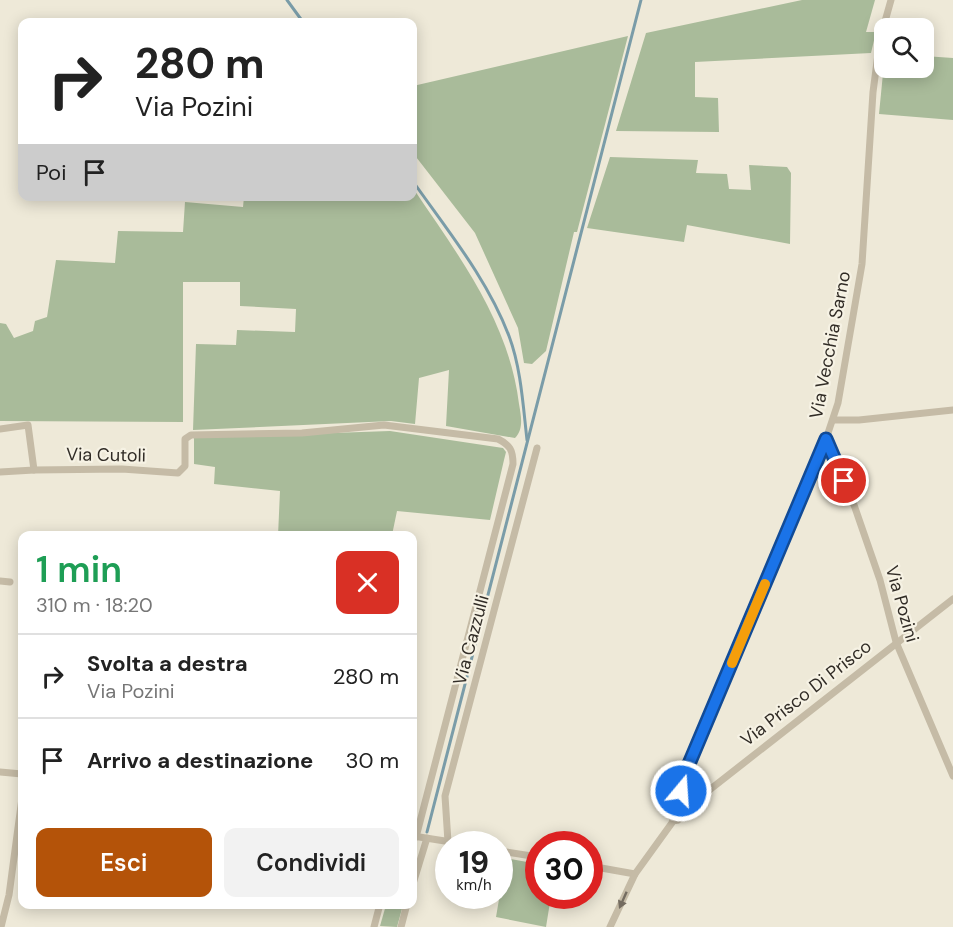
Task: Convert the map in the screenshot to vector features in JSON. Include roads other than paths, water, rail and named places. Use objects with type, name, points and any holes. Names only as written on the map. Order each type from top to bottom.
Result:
[{"type":"street","name":"Via Vecchia Sarno","points":[[634,874],[674,820],[671,815],[677,812],[686,771],[833,420],[862,264],[873,92],[880,39],[891,0]]},
{"type":"street","points":[[833,420],[859,420],[953,410]]},
{"type":"street","points":[[0,429],[27,425],[34,470]]},
{"type":"street","name":"Via Cutoli","points":[[0,472],[122,468],[178,473],[185,466],[185,439],[191,435],[302,433],[384,425],[498,439],[507,444],[513,452],[513,464],[417,825]]},
{"type":"street","name":"Via Pozini","points":[[826,439],[853,502],[880,580],[896,642],[953,776]]},
{"type":"street","name":"Via Cazzulli","points":[[447,831],[445,796],[537,448]]},
{"type":"street","points":[[0,581],[10,582]]},
{"type":"street","name":"Via Prisco Di Prisco","points":[[677,812],[953,599]]},
{"type":"street","points":[[0,772],[18,774]]},
{"type":"street","points":[[1,927],[9,895],[18,828]]},
{"type":"street","points":[[417,836],[435,840]]},
{"type":"street","points":[[417,871],[427,838]]},
{"type":"street","points":[[603,868],[634,874],[610,927]]},
{"type":"street","points":[[375,927],[379,909]]},
{"type":"street","points":[[401,927],[406,909]]},
{"type":"waterway","points":[[287,0],[300,18]]},
{"type":"waterway","points":[[427,832],[641,0]]},
{"type":"waterway","points":[[417,187],[478,274],[500,315],[516,361],[527,440]]}]
